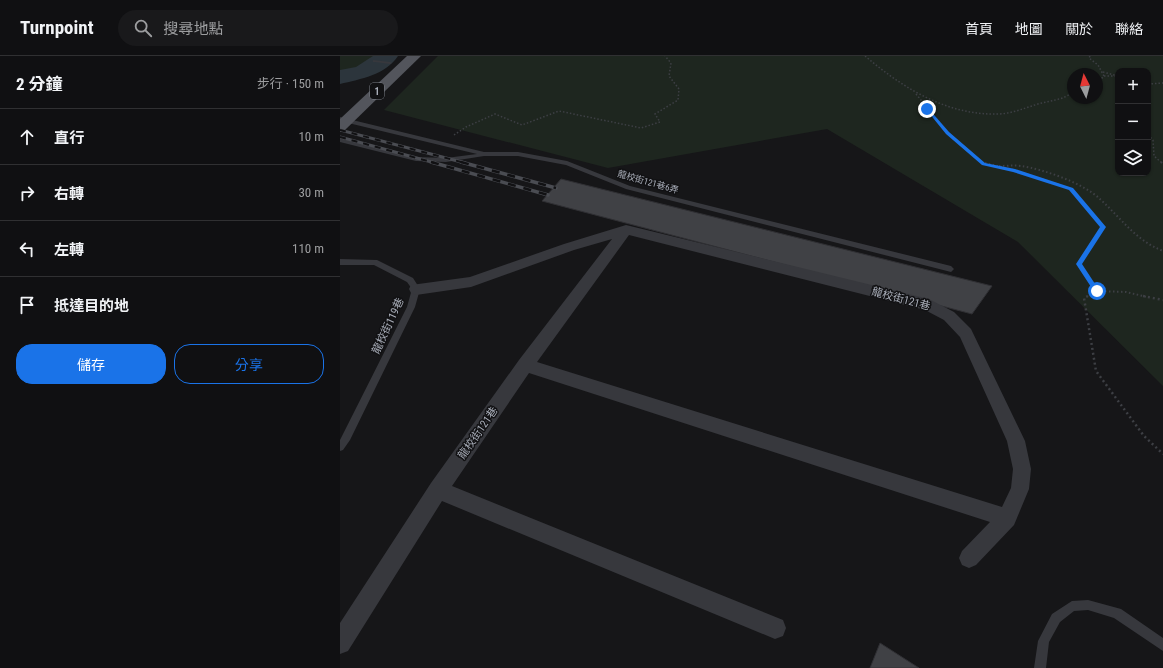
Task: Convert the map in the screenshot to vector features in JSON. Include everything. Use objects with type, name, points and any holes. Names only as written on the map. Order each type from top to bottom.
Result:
[{"type":"main road","name":"1","points":[[342,120],[402,60]]},
{"type":"street","points":[[416,289],[471,282],[569,247],[626,230]]},
{"type":"street","name":"龍校街121巷","points":[[340,643],[438,490],[525,365],[626,230],[929,305],[948,316],[966,333],[1016,441],[1022,469],[1020,489],[1007,518],[968,558]]},
{"type":"street","points":[[525,365],[1007,518]]},
{"type":"street","points":[[438,490],[774,628]]},
{"type":"lane","points":[[375,61],[402,60]]},
{"type":"lane","name":"龍校街121巷6弄","points":[[342,120],[484,154],[518,154],[567,163],[628,188],[951,269]]},
{"type":"lane","points":[[340,140],[416,159],[446,160],[484,154]]},
{"type":"lane","name":"龍校街119巷","points":[[340,262],[375,262],[410,280],[416,289],[411,307],[347,437],[340,447]]},
{"type":"lane","points":[[1040,668],[1044,641],[1056,618],[1072,606],[1088,605],[1117,613],[1163,645]]},
{"type":"path","points":[[440,143],[466,127],[495,114],[522,125],[559,111],[642,128],[660,122],[655,114],[678,100],[679,89],[669,76],[671,63],[665,56]]},
{"type":"path","points":[[865,56],[916,94],[942,106],[974,113],[999,114],[1057,100],[1067,96]]},
{"type":"path","points":[[1090,56],[1089,58],[1100,68]]},
{"type":"path","points":[[1115,75],[1103,72],[1104,76],[1115,76]]},
{"type":"path","points":[[1151,84],[1163,83]]},
{"type":"path","points":[[916,94],[948,133],[983,164],[1014,170],[1071,189],[1103,227],[1079,264],[1097,291]]},
{"type":"path","points":[[1151,138],[1153,140],[1154,156],[1163,164]]},
{"type":"path","points":[[993,166],[1021,166],[1070,182],[1097,196],[1128,230],[1150,248],[1163,251]]},
{"type":"path","points":[[1163,300],[1126,292],[1097,291],[1084,298],[1096,371],[1144,436],[1163,454]]},
{"type":"shaded area","points":[[340,56],[381,56],[364,69],[340,74]]},
{"type":"shaded area","points":[[438,56],[1163,56],[1163,386],[1018,242],[827,129],[608,168],[384,110]]},
{"type":"building","points":[[561,179],[992,286],[972,314],[542,201]]},
{"type":"building","points":[[880,643],[919,668],[870,668]]},
{"type":"waterway","points":[[340,77],[363,72],[387,56]]},
{"type":"railway","points":[[340,130],[465,163]]},
{"type":"railway","points":[[340,137],[435,163]]},
{"type":"railway","points":[[431,162],[548,195]]},
{"type":"railway","points":[[461,162],[556,188]]},
{"type":"route","points":[[927,109],[948,133],[983,164],[1014,170],[1071,189],[1103,227],[1079,264],[1097,291]]}]
